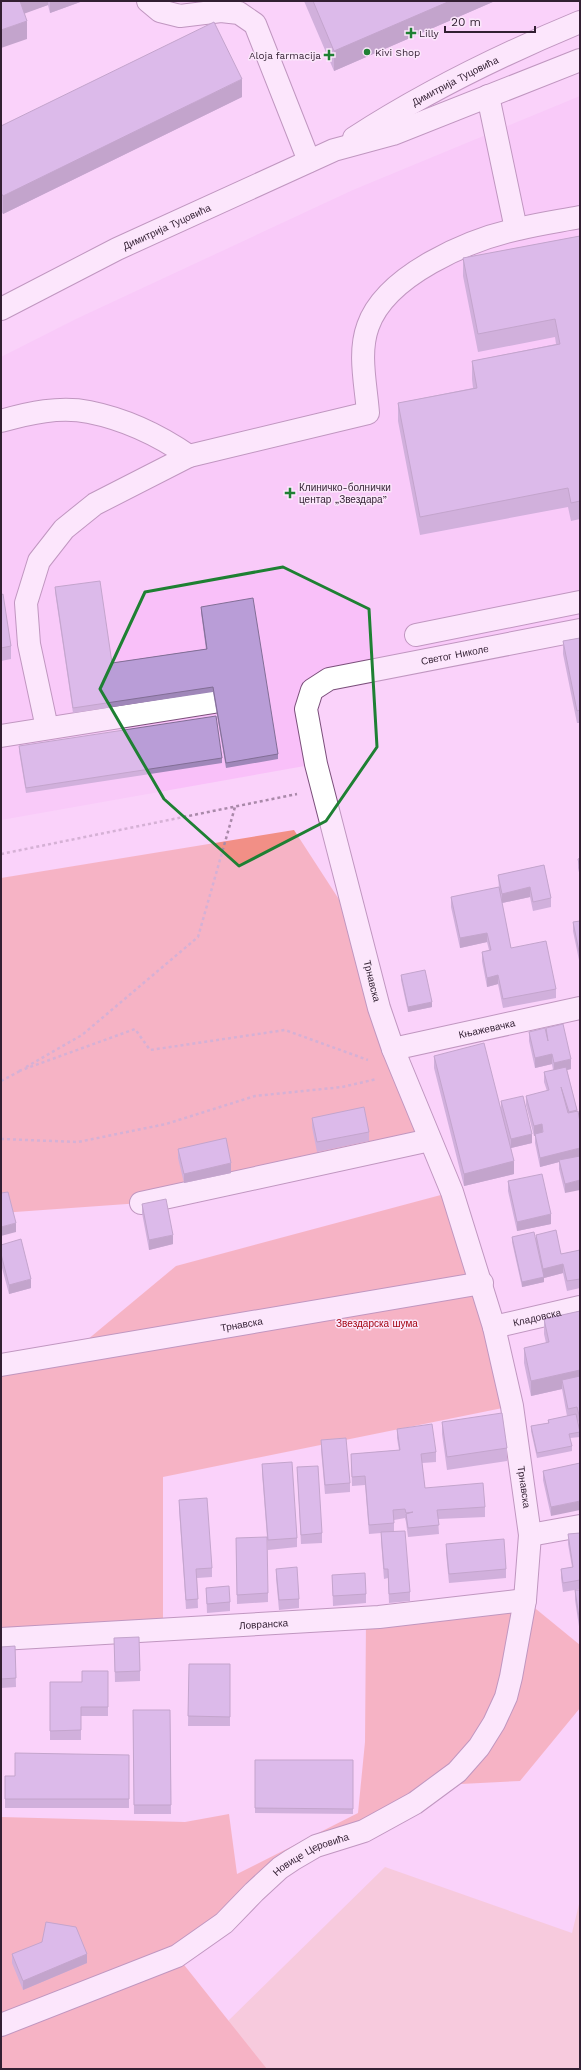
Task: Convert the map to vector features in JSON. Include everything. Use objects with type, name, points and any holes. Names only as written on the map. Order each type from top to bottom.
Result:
[{"type":"street","points":[[148,1],[160,11],[180,16],[221,11],[239,13],[255,24],[309,161]]},
{"type":"street","name":"Димитрија Туцовића","points":[[334,150],[387,116],[480,68],[580,22]]},
{"type":"street","name":"Димитрија Туцовића","points":[[1,309],[117,248],[334,150],[393,134],[580,60]]},
{"type":"street","points":[[488,96],[516,229]]},
{"type":"street","points":[[47,728],[29,644],[26,603],[39,561],[64,529],[95,504],[189,456],[368,413],[363,356],[368,327],[380,302],[409,275],[465,246],[516,229],[580,217]]},
{"type":"street","points":[[1,421],[28,413],[55,411],[88,412],[130,425],[168,442],[189,456]]},
{"type":"street","points":[[416,635],[580,602]]},
{"type":"street","name":"Светог Николе","points":[[329,679],[580,630]]},
{"type":"street","name":"Трнавска","points":[[329,679],[312,690],[306,709],[316,764],[379,1008],[402,1072],[452,1192],[482,1283],[494,1328],[512,1406],[530,1535],[525,1600]]},
{"type":"street","points":[[1,736],[214,702]]},
{"type":"street","name":"Књажевачка","points":[[393,1049],[580,1008]]},
{"type":"street","points":[[141,1203],[430,1140]]},
{"type":"street","name":"Трнавска","points":[[1,1365],[482,1283]]},
{"type":"street","name":"Кладовска","points":[[494,1328],[580,1308]]},
{"type":"street","points":[[530,1535],[580,1526]]},
{"type":"street","name":"Ловранска","points":[[1,1639],[379,1617],[525,1600]]},
{"type":"street","name":"Новице Церовића","points":[[1,2026],[177,1956],[224,1923],[254,1892],[280,1868],[292,1860],[316,1846],[364,1831],[394,1816],[441,1785],[464,1765],[479,1747],[494,1723],[506,1697],[516,1656],[525,1600]]},
{"type":"path","points":[[1,854],[235,807],[323,787]]},
{"type":"path","points":[[1,1082],[82,1035],[198,937],[235,807]]},
{"type":"path","points":[[18,1071],[135,1029],[150,1050],[285,1030],[402,1072]]},
{"type":"path","points":[[1,1139],[78,1142],[166,1124],[255,1096],[342,1087],[402,1072]]},
{"type":"highlighted area","points":[[283,567],[369,609],[377,747],[326,821],[239,866],[164,799],[100,689],[145,592]]},
{"type":"shaded area","name":"Клиничко-болнички центар „Звездара”","points":[[580,96],[580,630],[312,690],[316,764],[1,820],[1,357],[76,319],[353,190]]},
{"type":"shaded area","points":[[385,1867],[572,1933],[580,1900],[580,2069],[246,2069],[224,2025]]},
{"type":"green space","points":[[294,830],[353,921],[430,1140],[141,1203],[1,1213],[1,878]]},
{"type":"green space","name":"Звездарска шума","points":[[452,1192],[512,1406],[163,1477],[163,1630],[525,1600],[580,1645],[580,1708],[520,1781],[441,1785],[299,1856],[177,1956],[267,2069],[1,2069],[1,1817],[185,1822],[229,1814],[237,1874],[358,1813],[365,1742],[366,1621],[1,1639],[1,1366],[63,1360],[176,1266]]},
{"type":"building","points":[[1,1],[20,1],[27,21],[1,30]]},
{"type":"building","points":[[313,1],[450,1],[334,51]]},
{"type":"building","points":[[214,22],[242,79],[3,196],[1,193],[1,126]]},
{"type":"building","points":[[580,236],[580,501],[571,503],[568,488],[420,517],[398,403],[477,388],[472,361],[560,344],[555,319],[478,334],[463,258]]},
{"type":"building","points":[[100,581],[112,663],[207,649],[201,607],[253,598],[278,754],[226,763],[213,687],[73,708],[55,587]]},
{"type":"building","points":[[3,594],[11,646],[1,648],[1,595]]},
{"type":"building","points":[[580,638],[580,710],[577,711],[563,641]]},
{"type":"building","points":[[216,716],[222,758],[26,788],[19,746]]},
{"type":"building","points":[[544,865],[551,898],[533,902],[530,887],[502,894],[498,875]]},
{"type":"building","points":[[499,887],[511,948],[546,941],[556,989],[503,999],[498,975],[487,978],[482,952],[491,950],[487,933],[460,938],[451,897]]},
{"type":"building","points":[[580,921],[580,956],[573,922]]},
{"type":"building","points":[[425,970],[432,1002],[408,1007],[401,975]]},
{"type":"building","points":[[563,1024],[571,1059],[554,1063],[552,1054],[535,1058],[529,1032],[545,1028],[548,1041],[546,1028]]},
{"type":"building","points":[[484,1043],[514,1161],[464,1174],[434,1056]]},
{"type":"building","points":[[566,1067],[577,1110],[569,1112],[561,1087],[568,1113],[578,1111],[580,1122],[580,1148],[540,1158],[535,1134],[543,1132],[542,1124],[534,1126],[526,1096],[549,1090],[544,1072]]},
{"type":"building","points":[[523,1096],[532,1134],[511,1139],[501,1101]]},
{"type":"building","points":[[364,1107],[369,1132],[317,1142],[312,1118]]},
{"type":"building","points":[[226,1138],[231,1163],[184,1174],[178,1149]]},
{"type":"building","points":[[580,1156],[580,1180],[565,1184],[559,1160]]},
{"type":"building","points":[[542,1174],[551,1214],[517,1222],[508,1181]]},
{"type":"building","points":[[8,1192],[16,1223],[1,1227],[1,1193]]},
{"type":"building","points":[[166,1199],[173,1235],[149,1240],[142,1204]]},
{"type":"building","points":[[556,1230],[561,1254],[580,1250],[580,1279],[567,1281],[563,1264],[543,1269],[536,1235]]},
{"type":"building","points":[[534,1232],[544,1277],[522,1282],[512,1237]]},
{"type":"building","points":[[21,1239],[31,1279],[9,1285],[1,1254],[1,1245]]},
{"type":"building","points":[[580,1311],[580,1370],[531,1381],[524,1348],[549,1342],[544,1319]]},
{"type":"building","points":[[580,1376],[580,1419],[577,1407],[568,1409],[562,1380]]},
{"type":"building","points":[[502,1413],[507,1448],[447,1457],[442,1422]]},
{"type":"building","points":[[576,1414],[580,1432],[569,1434],[572,1446],[537,1453],[531,1426],[549,1423],[548,1420]]},
{"type":"building","points":[[432,1424],[436,1452],[421,1454],[425,1488],[483,1483],[485,1507],[437,1510],[439,1525],[408,1528],[406,1514],[413,1512],[406,1513],[405,1509],[393,1510],[394,1523],[369,1525],[365,1476],[352,1477],[351,1454],[400,1450],[397,1429]]},
{"type":"building","points":[[346,1438],[350,1483],[325,1485],[321,1440]]},
{"type":"building","points":[[292,1462],[297,1538],[268,1540],[262,1464]]},
{"type":"building","points":[[580,1463],[580,1501],[551,1507],[543,1471]]},
{"type":"building","points":[[318,1466],[322,1533],[301,1535],[297,1467]]},
{"type":"building","points":[[207,1498],[212,1568],[196,1569],[198,1599],[186,1600],[179,1500]]},
{"type":"building","points":[[405,1531],[410,1592],[389,1594],[388,1569],[384,1569],[381,1532]]},
{"type":"building","points":[[580,1533],[580,1580],[563,1583],[561,1569],[573,1567],[568,1534]]},
{"type":"building","points":[[267,1537],[268,1593],[237,1595],[236,1538]]},
{"type":"building","points":[[504,1539],[506,1569],[449,1574],[446,1544]]},
{"type":"building","points":[[297,1567],[299,1599],[279,1600],[276,1569]]},
{"type":"building","points":[[365,1573],[366,1594],[333,1596],[332,1575]]},
{"type":"building","points":[[229,1586],[230,1602],[207,1604],[206,1588]]},
{"type":"building","points":[[575,1590],[580,1590],[580,1624]]},
{"type":"building","points":[[139,1637],[140,1671],[115,1672],[114,1638]]},
{"type":"building","points":[[15,1646],[16,1678],[1,1679],[1,1647]]},
{"type":"building","points":[[189,1664],[230,1664],[230,1717],[188,1716]]},
{"type":"building","points":[[82,1671],[108,1671],[108,1707],[81,1707],[81,1730],[50,1731],[50,1682],[82,1682]]},
{"type":"building","points":[[133,1710],[170,1710],[171,1805],[134,1805]]},
{"type":"building","points":[[15,1753],[129,1755],[129,1799],[5,1799],[5,1776],[15,1776]]},
{"type":"building","points":[[255,1760],[353,1760],[353,1809],[255,1808]]},
{"type":"building","points":[[46,1922],[76,1927],[87,1954],[23,1981],[12,1954],[42,1942]]},
{"type":"place","name":"Lilly","points":[[411,33]]},
{"type":"place","name":"Kivi Shop","points":[[367,52]]},
{"type":"place","name":"Aloja farmacija","points":[[329,55]]},
{"type":"place","name":"Клиничко-болнички центар „Звездара”","points":[[290,493]]}]
